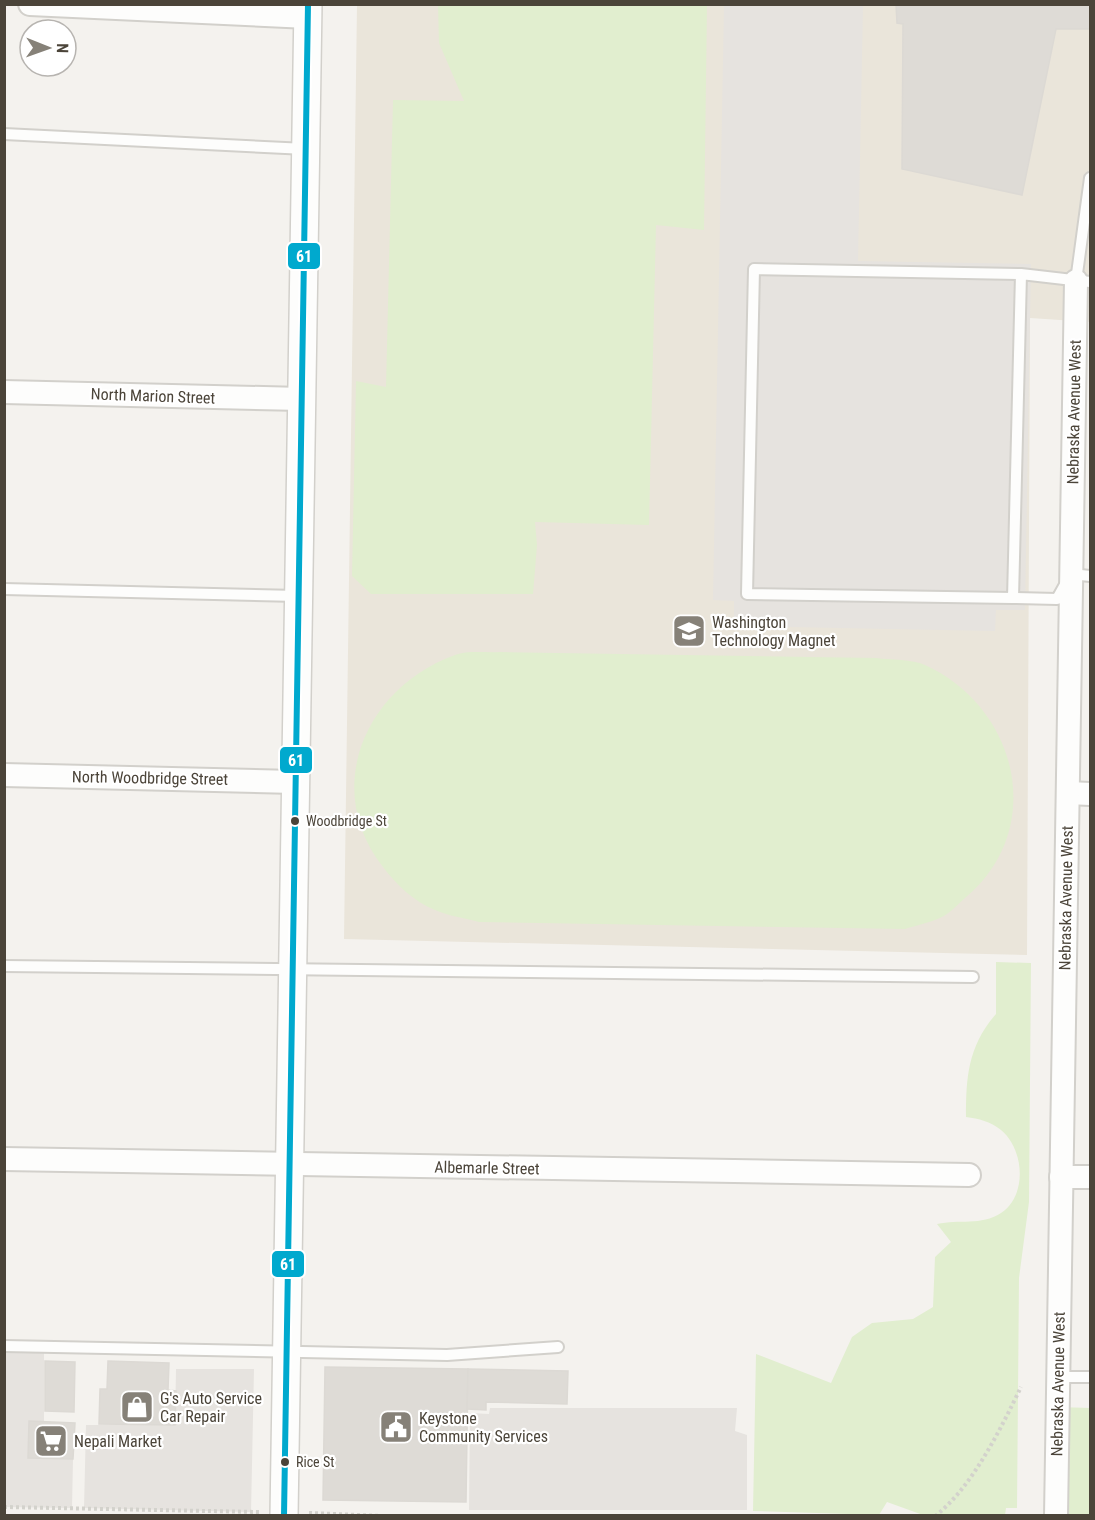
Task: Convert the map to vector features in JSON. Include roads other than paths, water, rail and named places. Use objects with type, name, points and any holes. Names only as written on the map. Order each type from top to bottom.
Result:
[{"type":"street","points":[[30,4],[308,11],[284,1514]]},
{"type":"street","name":"Nebraska Avenue West","points":[[1056,1515],[1068,793],[1081,575],[1083,282]]},
{"type":"street","name":"North Marion Street","points":[[4,392],[302,399]]},
{"type":"street","name":"North Woodbridge Street","points":[[4,775],[295,782]]},
{"type":"street","points":[[1068,793],[1090,794]]},
{"type":"street","name":"Albemarle Street","points":[[4,1159],[969,1175]]},
{"type":"street","points":[[1061,1177],[1090,1177]]},
{"type":"lane","points":[[4,134],[306,149]]},
{"type":"lane","points":[[1081,575],[1057,599],[747,594],[753,281],[754,269],[1021,274],[1083,282],[1090,178]]},
{"type":"lane","points":[[1013,598],[1021,274]]},
{"type":"lane","points":[[4,589],[298,596]]},
{"type":"lane","points":[[4,966],[973,977]]},
{"type":"lane","points":[[4,1346],[447,1355],[558,1347]]},
{"type":"lane","points":[[1058,1377],[1090,1377]]},
{"type":"place","name":"Washington Technology Magnet","points":[[689,631]]},
{"type":"place","name":"Woodbridge St","points":[[295,821]]},
{"type":"place","name":"G's Auto Service Car Repair","points":[[137,1407]]},
{"type":"place","name":"Keystone Community Services","points":[[396,1427]]},
{"type":"place","name":"Nepali Market","points":[[51,1441]]},
{"type":"place","name":"Rice St","points":[[285,1462]]}]
